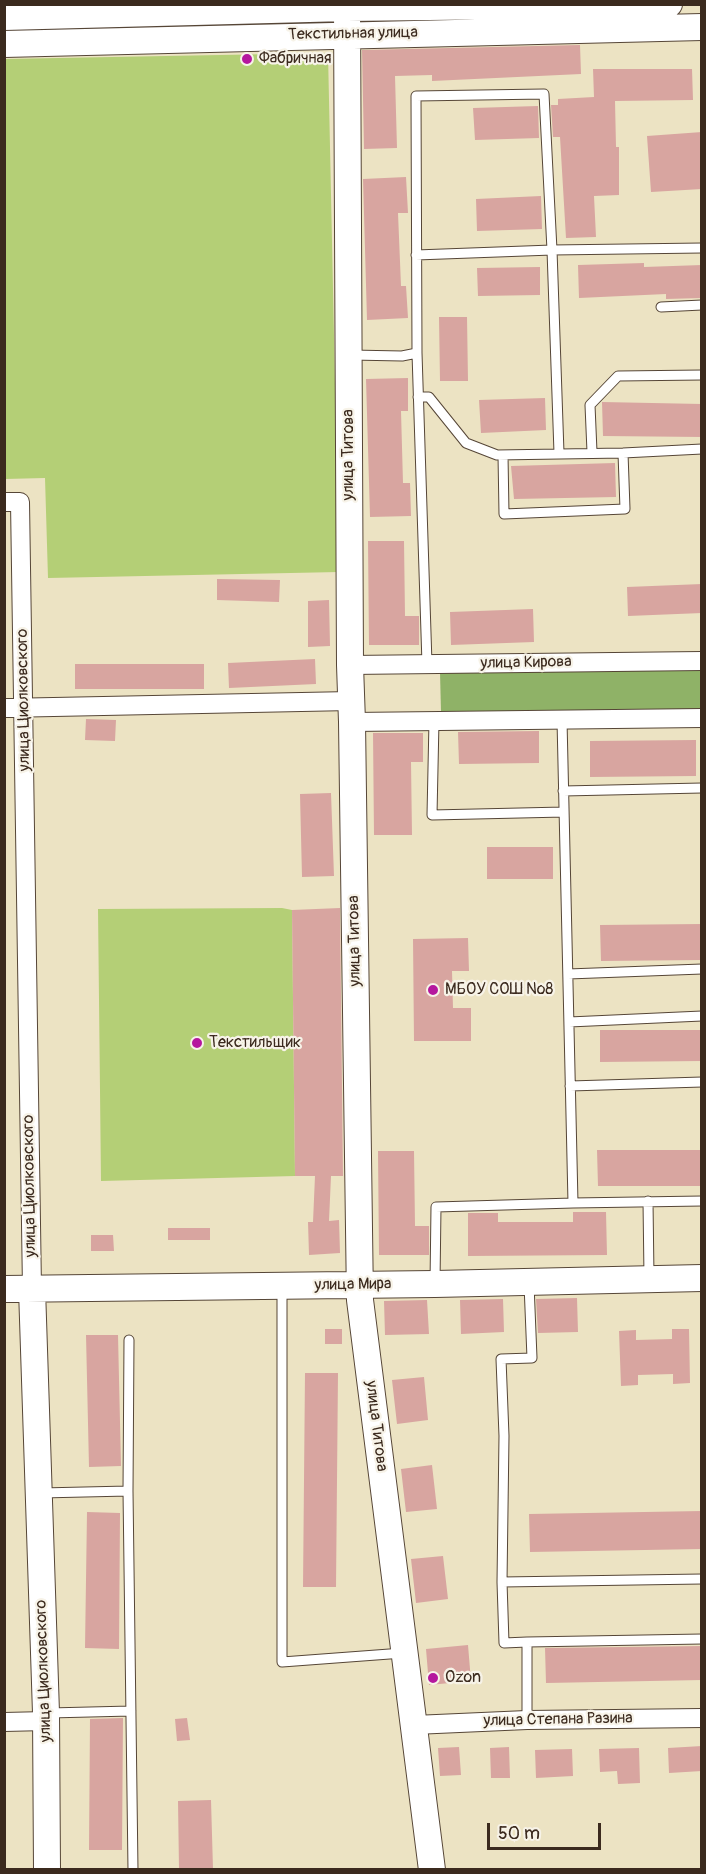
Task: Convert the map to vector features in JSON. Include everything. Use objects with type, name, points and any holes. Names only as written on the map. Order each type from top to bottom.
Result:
[{"type":"street","name":"Текстильная улица","points":[[4,16],[413,6],[669,4]]},
{"type":"street","name":"улица Титова","points":[[347,8],[350,665],[360,1300],[432,1869]]},
{"type":"street","name":"Текстильная улица","points":[[4,44],[702,27]]},
{"type":"street","name":"улица Циолковского","points":[[12,502],[24,707],[32,1289],[46,1717],[47,1869]]},
{"type":"street","name":"улица Кирова","points":[[350,665],[702,661]]},
{"type":"street","points":[[4,708],[352,712],[434,721],[702,718]]},
{"type":"street","name":"улица Мира","points":[[4,1289],[702,1278]]},
{"type":"street","points":[[4,1722],[46,1717]]},
{"type":"street","name":"улица Степана Разина","points":[[414,1725],[527,1720],[702,1718]]},
{"type":"lane","points":[[427,664],[417,353],[416,96],[544,94],[559,453]]},
{"type":"lane","points":[[416,255],[702,248]]},
{"type":"lane","points":[[661,307],[702,305]]},
{"type":"lane","points":[[349,355],[402,356],[417,353]]},
{"type":"lane","points":[[592,452],[591,405],[618,376],[702,375]]},
{"type":"lane","points":[[418,397],[429,397],[466,443],[497,455],[702,449]]},
{"type":"lane","points":[[503,455],[504,514],[625,508],[623,453]]},
{"type":"lane","points":[[561,720],[573,1203]]},
{"type":"lane","points":[[434,721],[432,815],[564,812]]},
{"type":"lane","points":[[563,791],[702,788]]},
{"type":"lane","points":[[568,974],[702,969]]},
{"type":"lane","points":[[569,1022],[702,1016]]},
{"type":"lane","points":[[570,1086],[702,1082]]},
{"type":"lane","points":[[648,1201],[649,1280]]},
{"type":"lane","points":[[435,1284],[436,1207],[702,1201]]},
{"type":"lane","points":[[529,1282],[532,1358],[501,1359],[504,1436],[502,1582],[504,1643],[702,1639]]},
{"type":"lane","points":[[282,1286],[282,1662],[405,1653]]},
{"type":"lane","points":[[129,1340],[128,1491],[133,1869]]},
{"type":"lane","points":[[38,1493],[128,1491]]},
{"type":"lane","points":[[502,1582],[702,1579]]},
{"type":"lane","points":[[527,1642],[527,1720]]},
{"type":"lane","points":[[46,1717],[131,1712]]},
{"type":"green space","points":[[328,53],[339,572],[48,578],[45,478],[5,479],[4,59]]},
{"type":"green space","points":[[701,669],[701,709],[441,712],[440,672]]},
{"type":"green space","name":"Текстильщик","points":[[282,908],[292,910],[295,1176],[101,1181],[98,909]]},
{"type":"building","points":[[580,45],[581,74],[432,81],[432,75],[395,76],[397,148],[364,149],[362,50]]},
{"type":"building","points":[[593,69],[692,69],[693,100],[615,101],[616,147],[619,147],[619,195],[594,196],[596,237],[566,238],[560,137],[553,137],[551,105],[558,105],[558,99],[594,97]]},
{"type":"building","points":[[538,106],[539,138],[475,140],[473,108]]},
{"type":"building","points":[[702,132],[702,189],[651,192],[647,136]]},
{"type":"building","points":[[406,177],[408,213],[398,213],[401,286],[406,286],[408,318],[367,320],[363,179]]},
{"type":"building","points":[[541,196],[542,229],[477,231],[476,199]]},
{"type":"building","points":[[644,263],[644,267],[702,265],[702,298],[666,299],[666,294],[579,298],[578,265]]},
{"type":"building","points":[[540,267],[540,295],[478,296],[477,268]]},
{"type":"building","points":[[439,317],[467,317],[468,381],[440,381]]},
{"type":"building","points":[[408,378],[408,411],[401,411],[403,483],[410,483],[411,516],[370,517],[366,379]]},
{"type":"building","points":[[545,398],[546,430],[481,433],[479,400]]},
{"type":"building","points":[[602,402],[702,404],[702,437],[603,436]]},
{"type":"building","points":[[615,463],[616,497],[514,499],[511,466]]},
{"type":"building","points":[[368,541],[404,541],[405,616],[419,616],[419,645],[369,645]]},
{"type":"building","points":[[217,579],[280,580],[279,602],[217,600]]},
{"type":"building","points":[[702,584],[702,613],[628,616],[627,587]]},
{"type":"building","points":[[329,600],[330,646],[308,647],[308,601]]},
{"type":"building","points":[[533,609],[534,642],[451,645],[450,612]]},
{"type":"building","points":[[315,659],[316,684],[229,688],[228,663]]},
{"type":"building","points":[[75,664],[204,664],[204,689],[75,689]]},
{"type":"building","points":[[86,719],[116,720],[115,741],[85,740]]},
{"type":"building","points":[[539,731],[539,763],[459,764],[458,732]]},
{"type":"building","points":[[373,733],[423,733],[423,762],[411,762],[412,835],[374,835]]},
{"type":"building","points":[[696,740],[696,776],[590,777],[590,741]]},
{"type":"building","points":[[331,793],[334,876],[302,877],[300,794]]},
{"type":"building","points":[[487,847],[553,847],[553,879],[487,879]]},
{"type":"building","points":[[340,908],[343,1176],[331,1176],[329,1221],[339,1220],[340,1253],[309,1255],[308,1222],[313,1222],[315,1176],[295,1176],[292,910]]},
{"type":"building","points":[[702,924],[702,960],[601,961],[600,925]]},
{"type":"building","name":"МБОУ СОШ №8","points":[[468,938],[469,971],[452,971],[453,1008],[471,1008],[471,1041],[414,1041],[413,939]]},
{"type":"building","points":[[600,1030],[702,1030],[702,1061],[600,1062]]},
{"type":"building","points":[[597,1150],[702,1150],[702,1186],[598,1186]]},
{"type":"building","points":[[378,1151],[414,1151],[415,1226],[429,1226],[429,1255],[379,1255]]},
{"type":"building","points":[[573,1212],[606,1212],[607,1255],[468,1256],[468,1213],[498,1213],[498,1222],[573,1222]]},
{"type":"building","points":[[168,1228],[210,1228],[210,1240],[168,1240]]},
{"type":"building","points":[[91,1235],[113,1235],[114,1251],[91,1251]]},
{"type":"building","points":[[577,1298],[578,1332],[538,1333],[536,1299]]},
{"type":"building","points":[[503,1299],[504,1332],[461,1334],[460,1300]]},
{"type":"building","points":[[427,1300],[429,1334],[385,1335],[384,1301]]},
{"type":"building","points":[[325,1329],[342,1329],[342,1344],[325,1344]]},
{"type":"building","points":[[672,1329],[689,1329],[690,1383],[673,1384],[673,1374],[638,1375],[638,1385],[621,1386],[619,1331],[636,1330],[636,1340],[672,1339]]},
{"type":"building","points":[[86,1335],[118,1335],[121,1466],[89,1467]]},
{"type":"building","points":[[305,1373],[338,1373],[336,1587],[303,1587]]},
{"type":"building","points":[[424,1377],[428,1420],[397,1424],[392,1380]]},
{"type":"building","points":[[432,1465],[437,1509],[406,1512],[401,1469]]},
{"type":"building","points":[[702,1511],[702,1549],[530,1552],[529,1514]]},
{"type":"building","points":[[87,1512],[120,1513],[119,1649],[85,1648]]},
{"type":"building","points":[[443,1556],[448,1599],[416,1603],[411,1559]]},
{"type":"building","points":[[468,1645],[471,1681],[429,1685],[426,1649]]},
{"type":"building","points":[[702,1646],[702,1680],[546,1683],[545,1648]]},
{"type":"building","points":[[123,1718],[122,1850],[89,1850],[90,1719]]},
{"type":"building","points":[[187,1718],[190,1740],[177,1741],[175,1719]]},
{"type":"building","points":[[702,1746],[702,1771],[669,1773],[668,1748]]},
{"type":"building","points":[[459,1747],[461,1775],[440,1776],[438,1748]]},
{"type":"building","points":[[509,1747],[510,1778],[491,1778],[490,1748]]},
{"type":"building","points":[[639,1748],[640,1783],[618,1784],[617,1771],[600,1772],[599,1749]]},
{"type":"building","points":[[572,1749],[573,1776],[536,1778],[535,1750]]},
{"type":"building","points":[[211,1800],[213,1869],[179,1869],[178,1801]]},
{"type":"place","name":"Фабричная","points":[[247,59]]},
{"type":"place","name":"МБОУ СОШ №8","points":[[433,990]]},
{"type":"place","name":"Текстильщик","points":[[197,1043]]},
{"type":"place","name":"Ozon","points":[[433,1678]]}]
